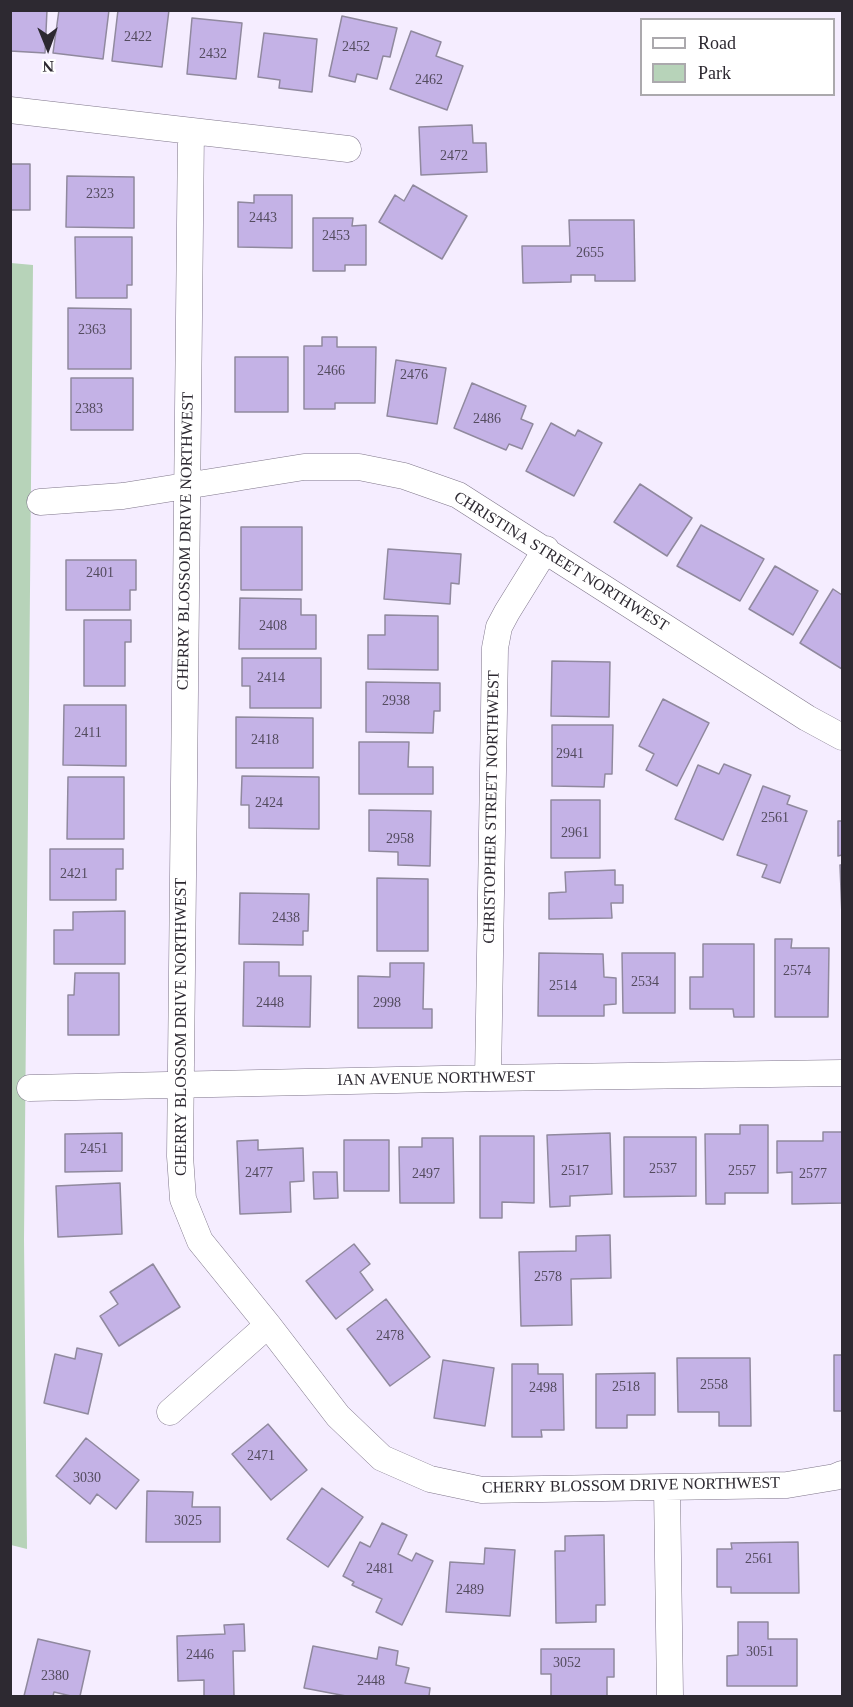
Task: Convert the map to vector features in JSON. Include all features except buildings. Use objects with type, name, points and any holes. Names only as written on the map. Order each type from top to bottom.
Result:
[{"type":"street","points":[[10,110],[348,149]]},
{"type":"street","name":"CHERRY BLOSSOM DRIVE NORTHWEST","points":[[191,131],[180,1156],[183,1199],[200,1242],[338,1416],[382,1458],[430,1479],[482,1490],[667,1488],[787,1485],[843,1474]]},
{"type":"street","name":"CHRISTINA STREET NORTHWEST","points":[[40,502],[123,496],[304,468],[359,467],[404,476],[458,495],[546,549],[807,718],[843,737]]},
{"type":"street","name":"CHRISTOPHER STREET NORTHWEST","points":[[488,1078],[495,648],[500,627],[507,612],[546,549]]},
{"type":"street","name":"IAN AVENUE NORTHWEST","points":[[30,1088],[843,1073]]},
{"type":"street","points":[[170,1412],[268,1325]]},
{"type":"street","points":[[667,1488],[670,1696]]},
{"type":"green space","points":[[11,263],[33,265],[24,1239],[27,1549],[11,1545]]}]
